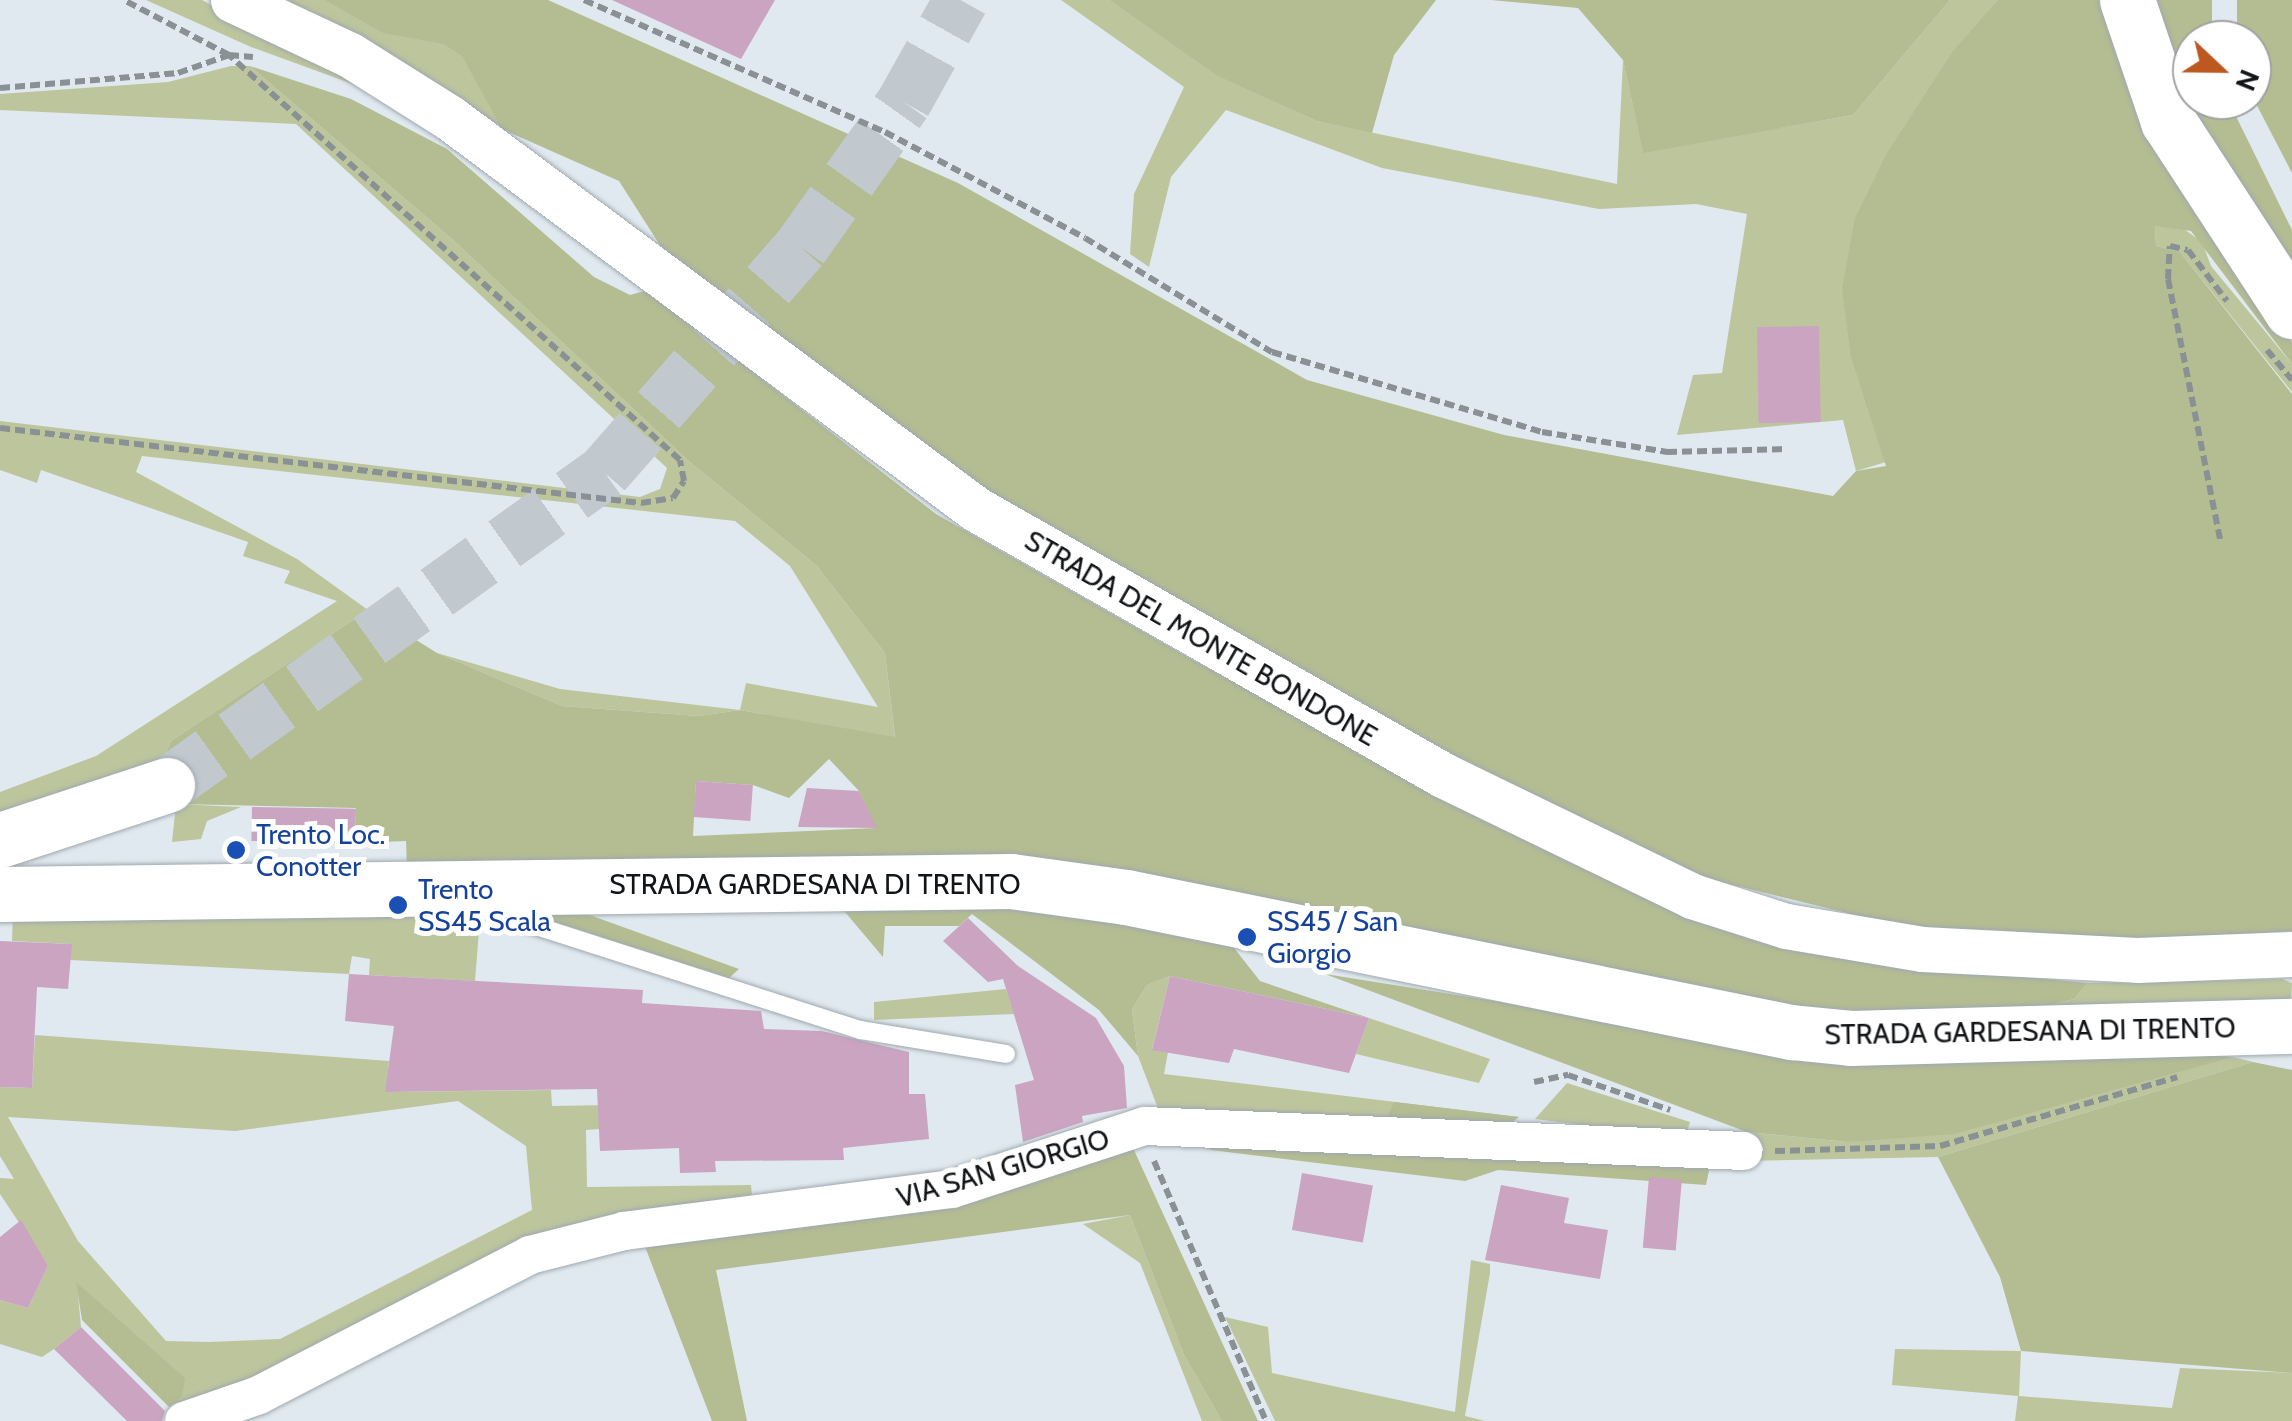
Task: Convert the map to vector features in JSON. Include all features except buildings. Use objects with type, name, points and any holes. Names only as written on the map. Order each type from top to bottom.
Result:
[{"type":"main road","points":[[2127,0],[2168,120],[2276,326]]},
{"type":"main road","points":[[0,840],[167,785]]},
{"type":"main road","name":"STRADA GARDESANA DI TRENTO","points":[[0,894],[403,884],[1010,881],[1126,897],[1791,1032],[1850,1038],[2292,1026]]},
{"type":"street","name":"STRADA DEL MONTE BONDONE","points":[[233,0],[350,55],[450,118],[976,509],[1443,775],[1676,888],[1786,926],[1922,949],[2137,960],[2292,954]]},
{"type":"street","name":"VIA SAN GIORGIO","points":[[184,1421],[259,1394],[530,1255],[624,1230],[952,1189],[1145,1126],[1731,1149]]},
{"type":"lane","name":"STRADA GARDESANA DI TRENTO","points":[[403,884],[861,1030],[1006,1054]]},
{"type":"path","points":[[0,428],[641,504],[673,498],[684,481],[680,460],[229,54],[124,0]]},
{"type":"path","points":[[584,0],[885,132],[1290,359],[1593,441],[1668,452],[1786,448]]},
{"type":"path","points":[[0,88],[178,73],[229,54],[264,60]]},
{"type":"path","points":[[2220,539],[2168,279],[2170,246],[2188,250],[2238,315]]},
{"type":"path","points":[[2276,326],[2292,380]]},
{"type":"path","points":[[1534,1082],[1568,1075],[1694,1118],[1731,1149],[1940,1146],[2192,1074]]},
{"type":"path","points":[[1145,1126],[1160,1180],[1266,1421]]},
{"type":"green space","points":[[146,0],[202,0],[380,94],[251,47]]},
{"type":"green space","points":[[269,0],[516,0],[491,83],[502,129]]},
{"type":"green space","points":[[325,0],[548,0],[958,183],[1307,380],[1504,435],[1833,496],[1856,471],[1886,466],[1851,357],[1842,289],[1855,218],[1887,153],[1953,51],[1998,0],[2110,0],[2292,343],[2292,364],[2191,231],[2155,226],[2156,246],[2180,252],[2292,394],[2292,931],[2160,940],[1921,931],[1696,876],[1565,815],[1052,537],[672,264],[619,181],[502,129],[462,56],[444,44],[383,33]]},
{"type":"green space","points":[[1061,0],[1109,0],[1218,75],[1317,121],[1617,184],[1623,60],[1643,152],[1853,115],[1950,0],[1998,0],[1921,103],[1903,457],[1856,471],[1843,420],[1677,435],[1693,375],[1722,373],[1747,214],[1696,204],[1599,209],[1382,168],[1226,110],[1171,177],[1149,267],[1130,254],[1134,194],[1184,87]]},
{"type":"green space","points":[[1109,0],[1436,0],[1394,55],[1372,133],[1317,121],[1218,76]]},
{"type":"green space","points":[[1491,0],[1950,0],[1853,115],[1643,153],[1623,60],[1578,8]]},
{"type":"green space","points":[[2149,0],[2212,0],[2212,20],[2172,20],[2172,59]]},
{"type":"green space","points":[[2237,0],[2292,0],[2292,173],[2264,120],[2272,120],[2272,20],[2237,20]]},
{"type":"green space","points":[[231,66],[250,66],[452,239],[691,463],[816,565],[885,653],[895,738],[740,710],[746,683],[878,707],[790,566],[735,521],[142,456],[136,472],[297,559],[368,610],[171,741],[160,768],[0,820],[0,792],[96,756],[337,601],[284,583],[290,571],[243,556],[248,542],[41,470],[37,483],[0,470],[0,421],[640,497],[660,489],[667,468],[296,124],[0,110],[0,94],[168,82]]},
{"type":"green space","points":[[250,66],[351,99],[447,149],[594,277],[630,295],[648,290],[936,514],[1191,659],[1547,844],[1930,968],[2088,983],[2074,999],[2039,1008],[1840,1019],[1118,873],[407,869],[406,841],[356,843],[356,808],[176,804],[160,768],[171,741],[368,610],[437,653],[562,706],[699,716],[740,710],[895,737],[885,653],[816,565],[691,463],[452,239]],"holes":[[[829,759],[859,791],[876,828],[693,836],[696,781],[753,785],[789,798]]]},
{"type":"green space","points":[[2196,120],[2238,120],[2292,230],[2292,275]]},
{"type":"green space","points":[[2155,226],[2181,227],[2202,242],[2211,266],[2292,364],[2292,392],[2180,252],[2156,246]]},
{"type":"green space","points":[[437,653],[560,689],[740,710],[699,716],[562,706]]},
{"type":"green space","points":[[176,804],[241,807],[207,821],[201,839],[172,842]]},
{"type":"green space","points":[[989,897],[1227,939],[1260,981],[1369,1018],[1170,976],[1147,985],[1132,1009],[1138,1056],[1099,1010],[972,914],[959,926],[885,926],[883,957],[834,899]]},
{"type":"green space","points":[[489,901],[551,901],[739,969],[729,978]]},
{"type":"green space","points":[[439,905],[480,918],[475,981],[369,975],[370,959],[352,956],[349,974],[70,960],[71,944],[12,941],[13,913]]},
{"type":"green space","points":[[1325,974],[1551,1010],[2233,1057],[1954,1134],[1848,1142],[1747,1132]]},
{"type":"green space","points":[[1170,976],[1152,1049],[1168,1052],[1164,1074],[1519,1117],[1505,1127],[1159,1111],[1138,1056],[1132,1009],[1147,985]]},
{"type":"green space","points":[[2282,979],[2292,983],[2291,999],[2039,1008],[2074,999],[2088,983]]},
{"type":"green space","points":[[1006,989],[1014,1014],[874,1020],[874,1002]]},
{"type":"green space","points":[[1369,1018],[1490,1059],[1479,1083],[1356,1054]]},
{"type":"green space","points":[[35,1035],[389,1061],[386,1092],[551,1090],[552,1106],[611,1105],[612,1128],[586,1130],[587,1187],[751,1185],[753,1207],[600,1222],[198,1404],[169,1407],[182,1397],[77,1284],[81,1327],[54,1349],[42,1357],[0,1344],[0,1300],[28,1308],[48,1266],[0,1194],[0,1178],[14,1179],[0,1156],[0,1087],[32,1088]],"holes":[[[458,1101],[526,1146],[532,1210],[280,1339],[166,1341],[78,1241],[8,1117],[235,1131]]]},
{"type":"green space","points":[[2233,1057],[2253,1062],[1938,1157],[1744,1161],[1747,1132],[1848,1142]]},
{"type":"green space","points":[[2253,1062],[2292,1070],[2292,1373],[2021,1351],[2000,1277],[1938,1157]]},
{"type":"green space","points":[[1567,1083],[1690,1122],[1685,1138],[1535,1119]]},
{"type":"green space","points":[[1394,1102],[1519,1117],[1505,1127],[1394,1124],[1387,1117]]},
{"type":"green space","points":[[1185,1136],[1711,1160],[1706,1185],[1498,1170],[1465,1181],[1211,1150]]},
{"type":"green space","points":[[1133,1148],[1258,1421],[1222,1421],[1184,1355],[1130,1215],[716,1270],[747,1421],[712,1421],[644,1244]]},
{"type":"green space","points":[[1130,1215],[1184,1355],[1222,1421],[1202,1421],[1140,1263],[1083,1224]]},
{"type":"green space","points":[[1471,1260],[1490,1264],[1490,1273],[1465,1416],[1485,1421],[1275,1421],[1225,1317],[1268,1327],[1272,1373],[1455,1412]]},
{"type":"green space","points":[[76,1282],[185,1378],[182,1397],[169,1407],[82,1320]]},
{"type":"green space","points":[[1895,1349],[2021,1351],[2019,1396],[2172,1408],[2180,1368],[2292,1373],[2292,1421],[2015,1421],[2018,1396],[1892,1385]]},
{"type":"tunnel","points":[[167,785],[604,472],[801,247],[904,102],[961,0]]},
{"type":"place","name":"Trento Loc. Conotter","points":[[236,850]]},
{"type":"place","name":"Trento SS45 Scala","points":[[398,905]]},
{"type":"place","name":"SS45 / San Giorgio","points":[[1247,937]]}]
